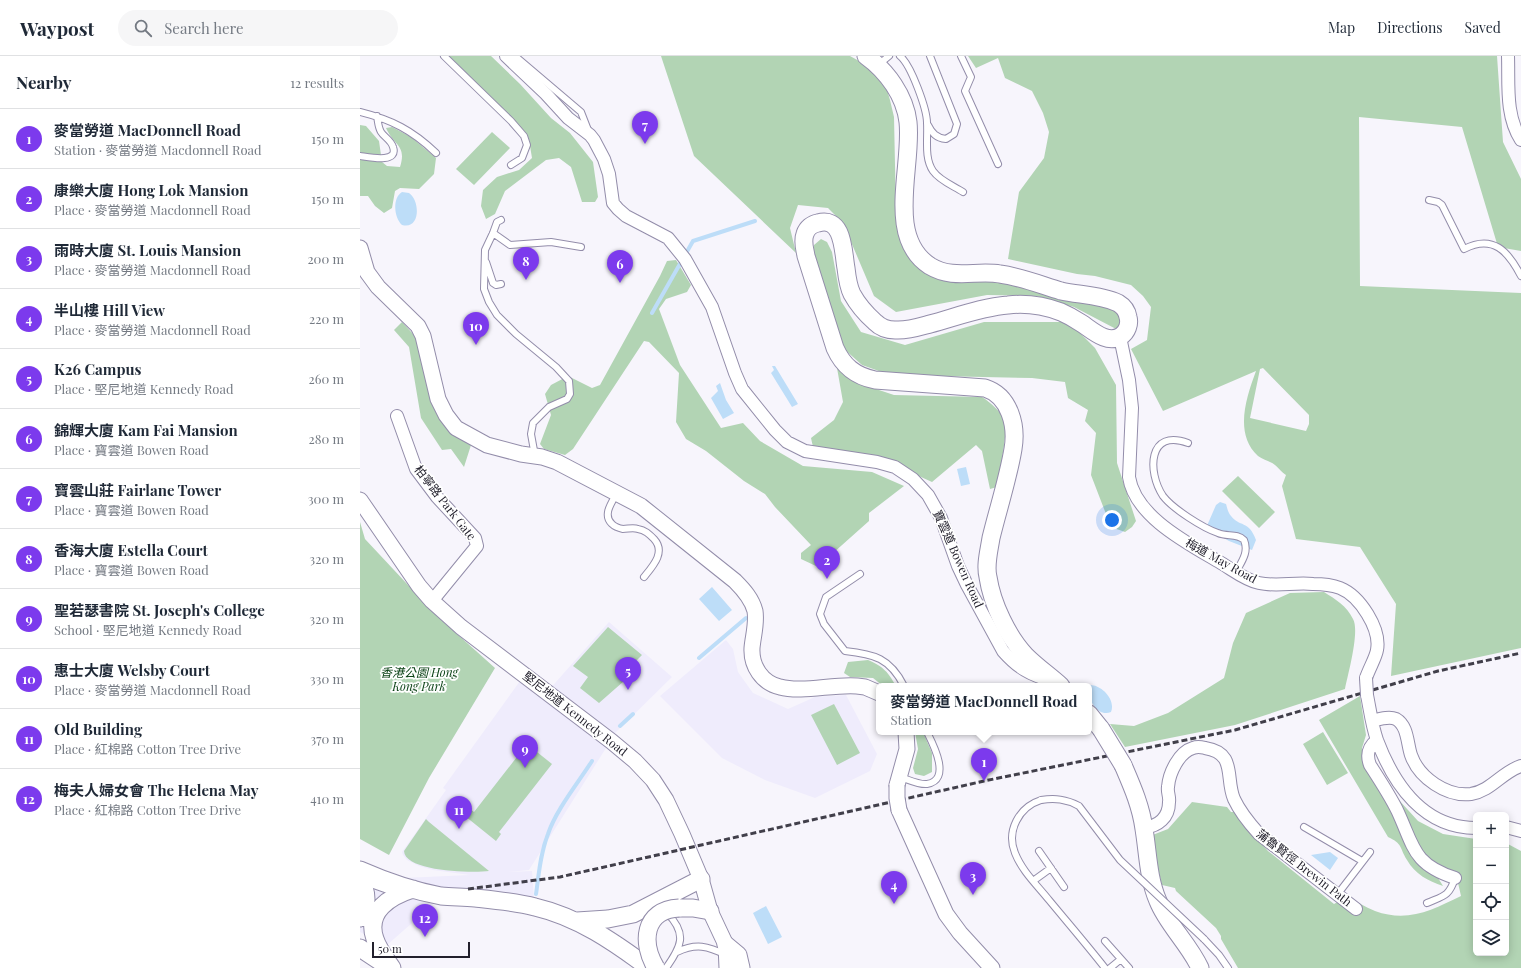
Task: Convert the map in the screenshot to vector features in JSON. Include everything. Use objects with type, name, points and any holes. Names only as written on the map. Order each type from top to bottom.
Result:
[{"type":"main road","points":[[877,59],[897,90],[907,116],[908,132],[904,217],[909,239],[914,250],[922,259],[936,269],[950,273],[966,275],[999,274],[1117,303],[1125,308],[1129,317],[1128,327],[1120,337],[1114,339],[1102,337],[1080,322],[1062,313],[1044,307],[1021,305],[988,308],[905,330],[890,330],[874,321],[852,294],[847,277],[842,240],[838,230],[830,223],[819,222],[809,228],[804,236],[806,256],[835,348],[847,367],[859,375],[875,380],[985,388],[995,392],[1008,406],[1013,422],[1013,448],[989,547],[987,566],[988,579],[997,610],[1009,631],[1026,655],[1058,683]]},
{"type":"main road","points":[[1092,718],[1123,765],[1138,801],[1144,828],[1149,871],[1158,901],[1164,913],[1192,952],[1200,968]]},
{"type":"main road","points":[[360,870],[413,889],[441,896],[477,898],[535,907],[577,921],[605,936],[650,968]]},
{"type":"main road","points":[[577,921],[608,919],[633,914],[652,904],[695,876]]},
{"type":"main road","points":[[360,880],[365,889],[366,901],[364,913],[360,918]]},
{"type":"main road","points":[[391,968],[374,938],[374,918],[380,908],[391,898],[413,889]]},
{"type":"main road","points":[[656,968],[649,953],[646,937],[652,921],[657,915],[665,910],[679,908],[693,908],[710,911]]},
{"type":"main road","points":[[360,948],[391,968]]},
{"type":"main road","points":[[727,956],[738,955],[741,968]]},
{"type":"street","name":"寶雲道 Bowen Road","points":[[506,56],[546,94],[568,118],[590,135],[604,159],[609,174],[613,203],[618,209],[626,216],[668,238],[682,254],[712,307],[742,389],[775,430],[787,442],[805,451],[884,464],[901,470],[913,479],[928,495],[942,518],[958,566],[1003,651],[1013,662],[1035,677],[1056,683]]},
{"type":"street","points":[[1508,56],[1510,110],[1513,125],[1521,140]]},
{"type":"street","points":[[360,248],[367,272],[378,287],[418,326],[423,336],[438,400],[446,415],[456,428],[487,445],[557,462],[641,506],[735,581],[746,593],[752,604],[756,619],[752,648],[756,669],[763,679],[774,686],[782,688],[857,686],[865,687],[876,692]]},
{"type":"street","name":"梅道 May Road","points":[[1120,337],[1131,395],[1132,422],[1129,469],[1130,486],[1132,492],[1149,514],[1168,529],[1236,572],[1254,581],[1260,583],[1326,585],[1340,588],[1351,595],[1360,604],[1370,618],[1377,637],[1378,649],[1366,678],[1367,695],[1377,740],[1395,777],[1409,797],[1432,817],[1441,822],[1455,826],[1473,828]]},
{"type":"street","name":"柏寧路 Park Gate","points":[[397,416],[416,469],[437,497],[475,538],[477,546],[432,601]]},
{"type":"street","name":"堅尼地道 Kennedy Road","points":[[360,500],[419,586],[432,601],[461,627],[606,737],[653,780],[666,800],[727,956]]},
{"type":"street","points":[[1372,721],[1394,718],[1401,723],[1405,731],[1412,757],[1419,768],[1436,784],[1450,792],[1464,794],[1477,792],[1488,788],[1508,772],[1521,766]]},
{"type":"street","points":[[906,735],[907,749],[898,781],[897,798],[899,810],[946,914],[960,933],[992,968]]},
{"type":"street","points":[[1377,740],[1368,750],[1370,764],[1393,802],[1417,855],[1428,866],[1441,874],[1455,878]]},
{"type":"street","name":"蒲魯賢徑 Brewin Path","points":[[1144,828],[1154,826],[1165,818],[1170,804],[1168,787],[1169,780],[1176,762],[1192,748],[1198,746],[1212,749],[1220,753],[1228,762],[1233,797],[1258,834],[1356,909]]},
{"type":"street","points":[[1509,828],[1521,831]]},
{"type":"lane","points":[[444,56],[511,121],[524,136],[527,145],[522,158],[511,165]]},
{"type":"lane","points":[[515,56],[581,112],[590,135]]},
{"type":"lane","points":[[900,56],[906,62],[925,109],[928,155],[931,167],[937,175],[963,192]]},
{"type":"lane","points":[[927,123],[934,135],[942,138],[949,138],[957,128],[956,119],[930,56]]},
{"type":"lane","points":[[961,56],[971,77],[965,91],[998,164]]},
{"type":"lane","points":[[360,112],[376,116],[406,128],[436,153]]},
{"type":"lane","points":[[360,156],[389,158],[393,154],[394,148],[381,132],[376,116]]},
{"type":"lane","points":[[1429,200],[1438,202],[1442,206],[1464,249],[1473,244],[1482,243],[1498,246],[1511,259],[1521,276]]},
{"type":"lane","points":[[501,220],[497,222],[485,250],[484,289],[489,302],[493,309],[516,334],[556,367],[569,381],[570,394],[567,399],[549,407],[533,423],[531,434],[535,456]]},
{"type":"lane","points":[[493,233],[510,245],[551,242],[582,247]]},
{"type":"lane","points":[[485,259],[493,283],[501,284]]},
{"type":"lane","points":[[1188,443],[1172,439],[1159,445],[1154,461],[1154,475],[1156,482],[1166,500],[1180,512],[1220,534],[1237,536],[1244,540],[1247,549],[1246,554],[1236,572]]},
{"type":"lane","points":[[617,493],[608,509],[607,513],[609,522],[617,528],[638,528],[646,532],[657,542],[659,552],[657,559],[644,577]]},
{"type":"lane","points":[[860,574],[826,596],[820,614],[824,624],[845,651],[874,656],[893,669],[902,683]]},
{"type":"lane","points":[[898,781],[926,784],[933,781],[938,776],[939,758],[928,735]]},
{"type":"lane","points":[[1105,968],[1033,881],[1017,857],[1013,844],[1016,821],[1022,811],[1029,804],[1052,798],[1060,799],[1079,806],[1120,860],[1204,939],[1219,955],[1228,968]]},
{"type":"lane","points":[[1304,826],[1362,861]]},
{"type":"lane","points":[[1039,851],[1064,886]]},
{"type":"lane","points":[[1337,895],[1370,852]]},
{"type":"lane","points":[[1033,881],[1051,868]]},
{"type":"lane","points":[[1426,903],[1446,895],[1452,888],[1455,878]]},
{"type":"lane","points":[[360,880],[396,893]]},
{"type":"lane","points":[[652,904],[662,909],[676,924],[679,931],[680,938],[677,952],[666,968]]},
{"type":"lane","points":[[1105,941],[1129,968]]},
{"type":"lane","points":[[677,952],[687,948],[705,946],[727,956]]},
{"type":"lane","points":[[1110,968],[1121,959]]},
{"type":"shaded area","points":[[609,622],[672,677],[610,738],[548,691]]},
{"type":"shaded area","points":[[726,640],[733,649],[738,672],[753,693],[788,709],[815,697],[846,695],[877,754],[870,771],[815,798],[765,780],[722,758],[660,696]]},
{"type":"shaded area","points":[[520,681],[606,748],[529,870],[507,872],[532,871],[534,898],[436,902],[387,945],[360,932],[360,884],[388,895],[403,878],[470,875],[433,870],[419,866],[407,860],[402,852],[446,790],[443,788]]},
{"type":"green space","points":[[442,56],[491,56],[520,84],[551,118],[570,133],[593,162],[598,197],[595,202],[582,202],[571,167],[559,158],[546,160],[505,191],[495,214],[486,219],[481,206],[483,190],[497,177],[519,170],[532,158],[529,140]]},
{"type":"green space","points":[[661,56],[850,56],[859,61],[879,79],[887,90],[890,100],[894,117],[896,213],[916,261],[1127,311],[1118,330],[1074,307],[1037,296],[987,295],[896,312],[874,296],[843,223],[828,208],[798,205],[790,228],[796,253],[694,156]]},
{"type":"green space","points":[[968,56],[1497,56],[1503,142],[1521,179],[1521,251],[1498,247],[1462,127],[1359,117],[1360,286],[1521,293],[1521,648],[1391,676],[1396,604],[1360,547],[1296,539],[1282,486],[1286,475],[1276,466],[1258,456],[1246,437],[1244,415],[1256,371],[1163,411],[1131,349],[1147,340],[1151,307],[1143,296],[1131,285],[1095,276],[1077,274],[1008,259],[1019,192],[1044,158],[1049,132],[1043,113],[1032,91],[1005,78],[998,58],[976,68]],"holes":[[[1263,368],[1309,415],[1309,424],[1306,431],[1250,418],[1260,369]]]},
{"type":"green space","points":[[360,125],[366,126],[379,141],[382,162],[387,166],[400,167],[402,160],[402,154],[399,146],[386,128],[392,127],[411,137],[436,158],[434,174],[419,189],[400,188],[395,191],[392,208],[384,213],[375,206],[368,196],[360,196]]},
{"type":"green space","points":[[492,132],[510,148],[474,185],[456,169]]},
{"type":"green space","points":[[821,239],[827,242],[832,252],[841,301],[861,332],[905,345],[984,322],[1069,322],[1095,348],[1116,385],[1117,463],[1136,521],[1132,527],[1125,532],[1111,527],[1091,475],[1096,433],[1085,421],[1088,410],[1068,398],[1065,382],[1032,378],[890,375],[862,365],[844,349],[813,255],[814,245]]},
{"type":"green space","points":[[676,260],[691,285],[687,292],[666,299],[659,309],[680,365],[721,428],[743,423],[760,441],[803,466],[872,472],[904,486],[869,513],[869,521],[823,562],[816,566],[801,559],[801,553],[811,545],[775,507],[765,494],[744,481],[706,451],[686,439],[676,422],[679,373],[649,342],[644,341],[573,449],[565,455],[544,449],[540,444],[551,415],[545,394],[551,385],[568,376],[592,388],[600,385],[667,261]]},
{"type":"green space","points":[[402,322],[414,335],[421,350],[431,401],[471,445],[464,467],[451,449],[442,450],[421,418],[409,347],[394,330]]},
{"type":"green space","points":[[837,368],[855,382],[894,395],[982,397],[985,399],[998,411],[1005,422],[1006,427],[997,487],[990,489],[982,451],[976,445],[932,482],[879,458],[813,447],[811,438],[834,420],[843,402]]},
{"type":"green space","points":[[1238,476],[1275,512],[1259,528],[1222,491]]},
{"type":"green space","name":"香港公園 Hong Kong Park","points":[[360,522],[365,539],[437,616],[495,668],[429,778],[389,855],[360,839]]},
{"type":"green space","points":[[1324,592],[1344,607],[1350,614],[1355,625],[1353,653],[1345,689],[1235,725],[1125,747],[1110,724],[1134,726],[1168,713],[1224,678],[1233,643],[1246,613],[1290,593]]},
{"type":"green space","points":[[608,627],[642,655],[628,669],[632,674],[599,703],[580,688],[588,677],[573,666]]},
{"type":"green space","points":[[868,660],[885,670],[894,683],[879,683],[873,678],[850,677],[844,673],[848,662]]},
{"type":"green space","points":[[1360,696],[1366,735],[1362,748],[1362,754],[1443,886],[1432,882],[1418,873],[1410,865],[1400,846],[1393,839],[1388,837],[1319,720]]},
{"type":"green space","points":[[834,704],[860,753],[837,765],[811,715]]},
{"type":"green space","points":[[1323,732],[1348,773],[1327,785],[1303,744]]},
{"type":"green space","points":[[916,735],[924,735],[932,753],[932,772],[924,776],[915,774],[913,768],[918,749]]},
{"type":"green space","points":[[527,744],[552,764],[499,832],[501,834],[496,841],[455,808],[461,802],[474,812]]},
{"type":"green space","points":[[1398,799],[1418,821],[1443,834],[1473,839],[1473,956],[1509,956],[1509,845],[1521,851],[1521,968],[1238,968],[1216,928],[1176,891],[1175,888],[1162,885],[1150,836],[1168,829],[1192,802],[1227,807],[1231,812],[1234,812],[1268,851],[1334,904],[1347,897],[1375,911],[1398,916],[1430,910],[1461,896],[1456,874],[1443,870],[1421,852]]},
{"type":"green space","points":[[426,819],[489,871],[469,872],[441,870],[415,863],[407,858],[404,851]]},
{"type":"water","points":[[402,192],[409,193],[413,197],[417,208],[417,214],[413,223],[408,225],[402,225],[399,222],[395,208],[395,203]]},
{"type":"water","points":[[772,366],[775,366],[798,404],[792,407],[771,373],[774,370]]},
{"type":"water","points":[[720,383],[726,400],[734,413],[723,419],[711,398],[718,391],[716,386]]},
{"type":"water","points":[[966,467],[970,484],[961,486],[957,469]]},
{"type":"water","points":[[1220,502],[1226,504],[1229,513],[1237,522],[1250,529],[1256,540],[1252,550],[1229,541],[1206,528],[1216,505]]},
{"type":"water","points":[[712,587],[732,610],[719,621],[699,599]]},
{"type":"water","points":[[1092,685],[1103,690],[1110,698],[1112,703],[1111,712],[1101,712],[1093,705]]},
{"type":"water","points":[[1330,852],[1338,858],[1330,870],[1311,855]]},
{"type":"water","points":[[766,906],[782,937],[768,944],[753,913]]},
{"type":"waterway","points":[[652,313],[693,241],[755,221]]},
{"type":"waterway","points":[[699,658],[746,618]]},
{"type":"waterway","points":[[620,726],[633,714]]},
{"type":"waterway","points":[[536,894],[543,849],[552,825],[562,806],[592,761]]},
{"type":"railway","points":[[468,889],[560,877],[984,781],[1235,730],[1438,671],[1521,653]]},
{"type":"place","name":"寶雲山莊 Fairlane Tower","points":[[645,144]]},
{"type":"place","name":"香海大廈 Estella Court","points":[[526,280]]},
{"type":"place","name":"錦輝大廈 Kam Fai Mansion","points":[[620,283]]},
{"type":"place","name":"惠士大廈 Welsby Court","points":[[476,345]]},
{"type":"place","name":"康樂大廈 Hong Lok Mansion","points":[[827,579]]},
{"type":"place","name":"K26 Campus","points":[[628,690]]},
{"type":"place","name":"聖若瑟書院 St. Joseph's College","points":[[525,768]]},
{"type":"place","name":"麥當勞道 MacDonnell Road","points":[[984,781]]},
{"type":"place","name":"Old Building","points":[[459,829]]},
{"type":"place","name":"雨時大廈 St. Louis Mansion","points":[[973,895]]},
{"type":"place","name":"半山樓 Hill View","points":[[894,904]]},
{"type":"place","name":"梅夫人婦女會 The Helena May","points":[[425,937]]}]
